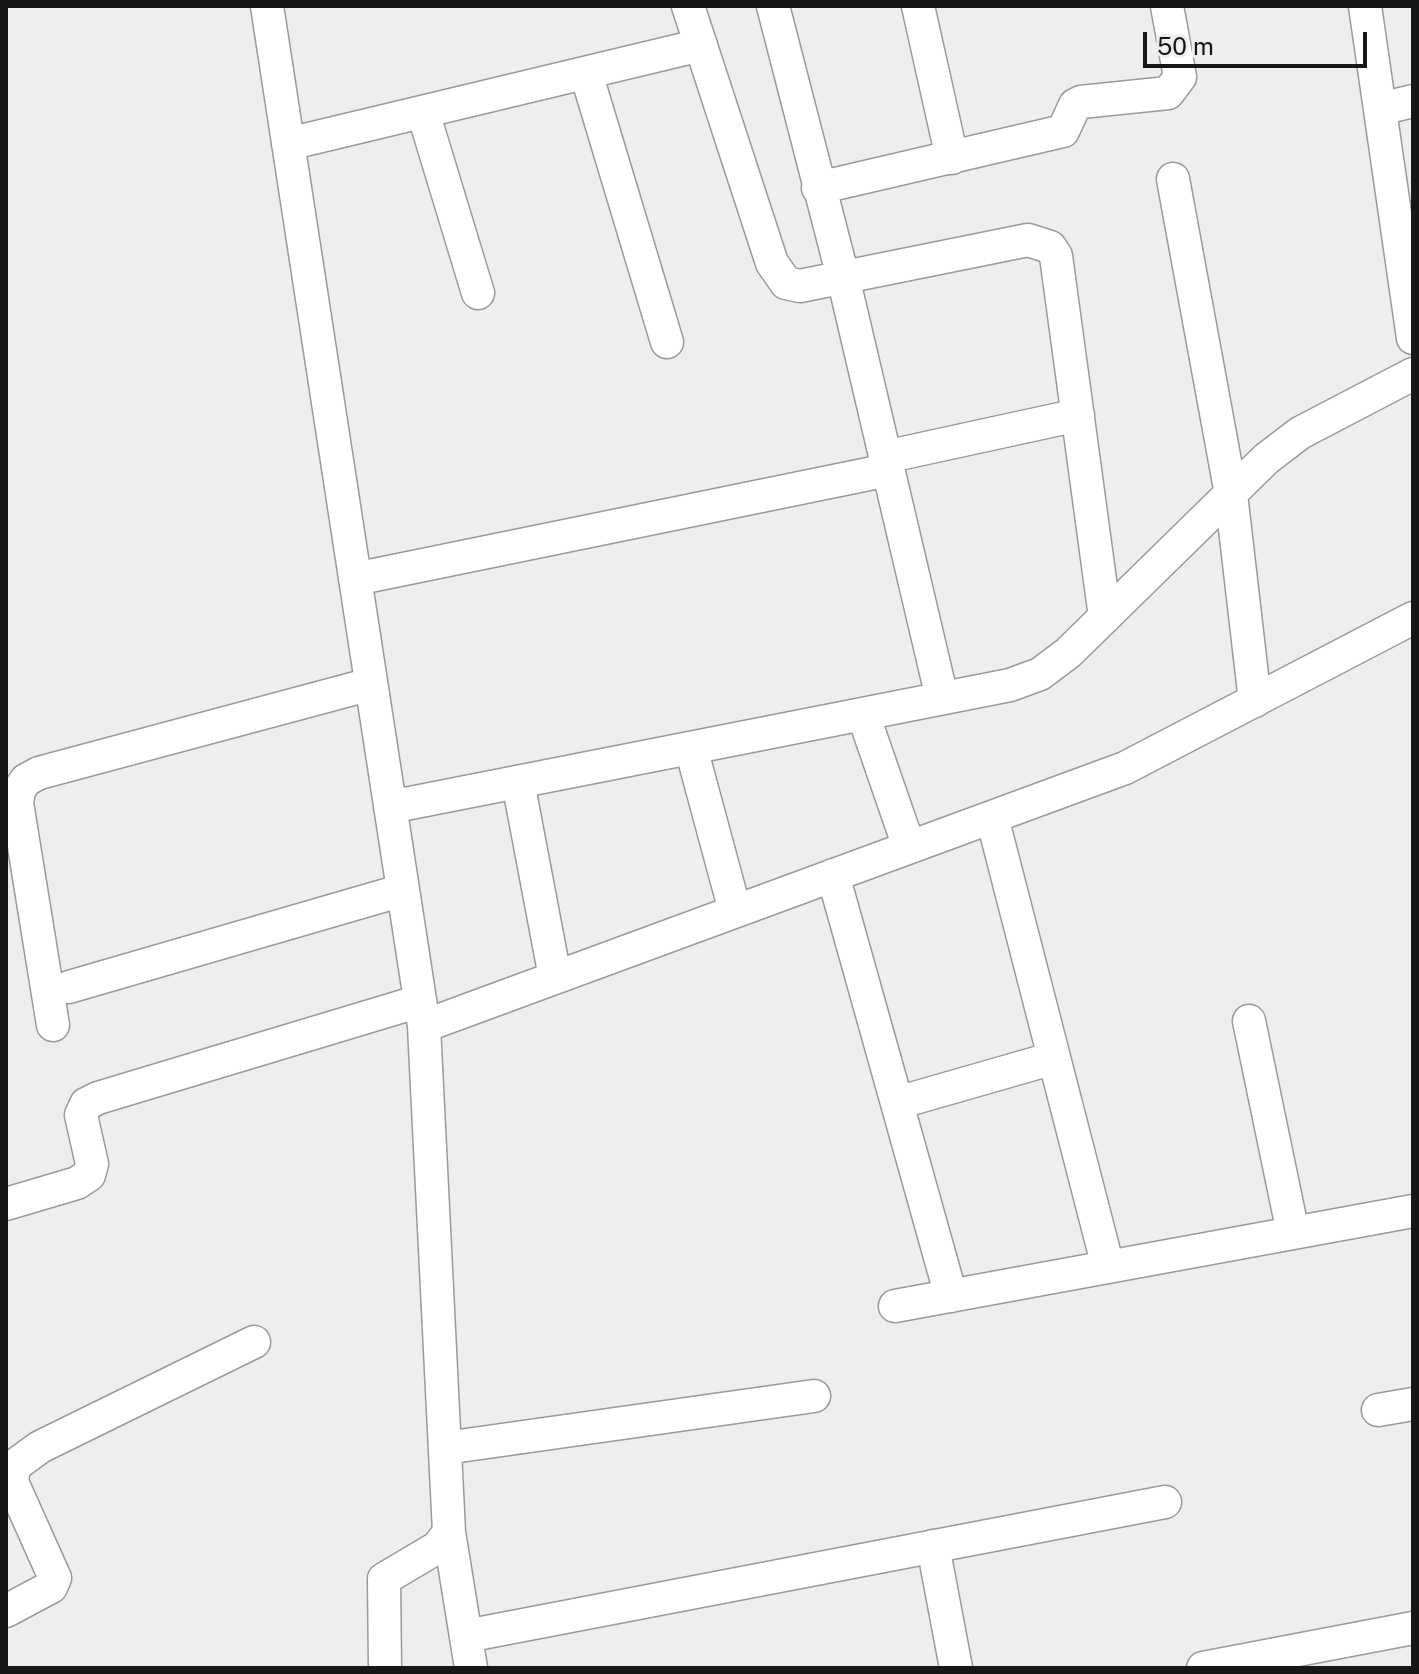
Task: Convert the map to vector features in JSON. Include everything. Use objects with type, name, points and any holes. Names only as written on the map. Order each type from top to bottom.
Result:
[{"type":"street","points":[[267,6],[422,1013],[449,1532],[471,1668]]},
{"type":"street","points":[[688,6],[777,275],[786,283],[800,286],[1028,240],[1050,247],[1056,256],[1105,617]]},
{"type":"street","points":[[773,6],[843,277],[942,698]]},
{"type":"street","points":[[918,6],[952,158]]},
{"type":"street","points":[[818,188],[1063,131],[1075,105],[1081,102],[1173,89],[1180,77],[1167,6]]},
{"type":"street","points":[[1365,6],[1413,338]]},
{"type":"street","points":[[288,144],[701,45]]},
{"type":"street","points":[[586,73],[667,342]]},
{"type":"street","points":[[1380,109],[1413,101]]},
{"type":"street","points":[[423,112],[478,293]]},
{"type":"street","points":[[1173,179],[1231,494],[1255,701]]},
{"type":"street","points":[[390,807],[1010,685],[1040,674],[1068,653],[1231,494],[1300,433],[1413,374]]},
{"type":"street","points":[[355,579],[887,464],[1078,415]]},
{"type":"street","points":[[6,1204],[77,1183],[89,1175],[92,1164],[81,1115],[86,1104],[98,1098],[555,977],[1125,768],[1413,618]]},
{"type":"street","points":[[53,1025],[17,803],[19,790],[26,780],[39,773],[371,684]]},
{"type":"street","points":[[863,714],[909,847]]},
{"type":"street","points":[[691,748],[735,911]]},
{"type":"street","points":[[518,782],[555,977]]},
{"type":"street","points":[[992,817],[1108,1267]]},
{"type":"street","points":[[833,875],[951,1296]]},
{"type":"street","points":[[69,987],[403,890]]},
{"type":"street","points":[[1249,1021],[1293,1233]]},
{"type":"street","points":[[897,1103],[1054,1058]]},
{"type":"street","points":[[895,1306],[1413,1211]]},
{"type":"street","points":[[6,1611],[51,1587],[55,1578],[12,1482],[14,1466],[40,1447],[254,1342]]},
{"type":"street","points":[[445,1448],[814,1396]]},
{"type":"street","points":[[1378,1410],[1413,1404]]},
{"type":"street","points":[[466,1636],[1165,1502]]},
{"type":"street","points":[[385,1668],[384,1579],[438,1547],[449,1532]]},
{"type":"street","points":[[933,1546],[956,1668]]},
{"type":"street","points":[[1203,1668],[1413,1628]]}]
